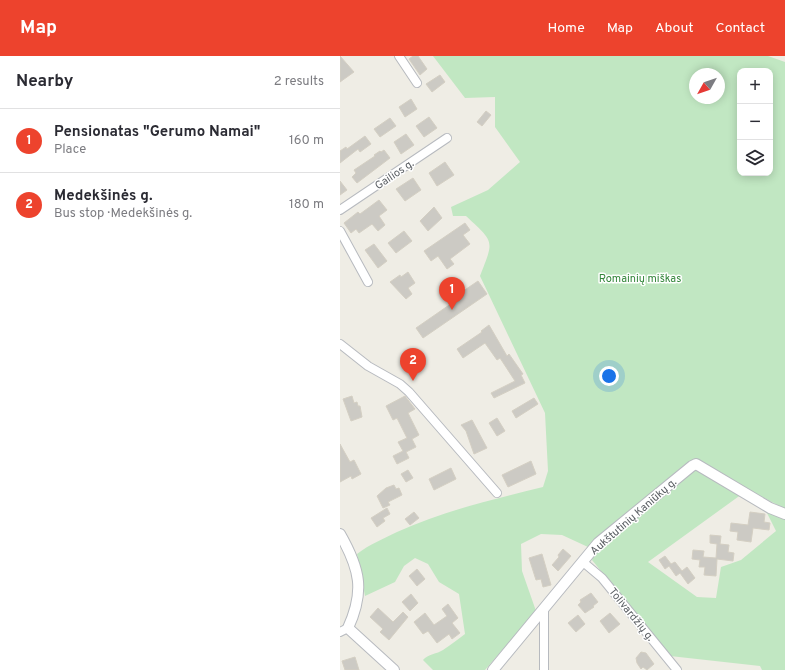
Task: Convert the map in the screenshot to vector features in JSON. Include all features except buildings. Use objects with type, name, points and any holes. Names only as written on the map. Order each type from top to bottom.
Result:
[{"type":"street","points":[[399,56],[417,83]]},
{"type":"street","name":"Gailios g.","points":[[340,210],[447,138]]},
{"type":"street","points":[[340,231],[368,282]]},
{"type":"street","points":[[340,344],[368,366],[400,384],[409,392],[497,493]]},
{"type":"street","name":"Aukštutinių Kaniūkų g.","points":[[493,670],[603,539],[662,489],[696,464],[770,508],[785,514]]},
{"type":"street","points":[[340,534],[349,550],[358,573],[359,590],[357,607],[344,630],[394,670]]},
{"type":"street","name":"Tolivardžių g.","points":[[583,562],[602,578],[678,670]]},
{"type":"street","points":[[544,610],[544,670]]},
{"type":"green space","name":"Romainių miškas","points":[[433,56],[768,56],[785,62],[785,509],[694,461],[684,465],[588,547],[562,535],[541,534],[521,544],[522,571],[536,611],[485,670],[433,670],[423,660],[427,656],[443,650],[465,634],[459,594],[439,582],[428,564],[415,558],[404,566],[395,582],[365,596],[357,554],[372,544],[397,532],[432,518],[469,506],[543,487],[548,471],[545,413],[480,276],[488,255],[489,243],[487,237],[466,216],[453,216],[451,207],[488,190],[520,162],[495,127],[495,97],[465,98]]},
{"type":"green space","points":[[697,468],[742,494],[648,562],[697,597],[716,598],[721,567],[741,560],[776,531],[764,507],[785,517],[785,670],[762,670],[760,666],[670,656],[592,560],[596,552]]},
{"type":"place","name":"Pensionatas \"Gerumo Namai\"","points":[[452,310]]},
{"type":"place","name":"Medekšinės g.","points":[[413,381]]}]
